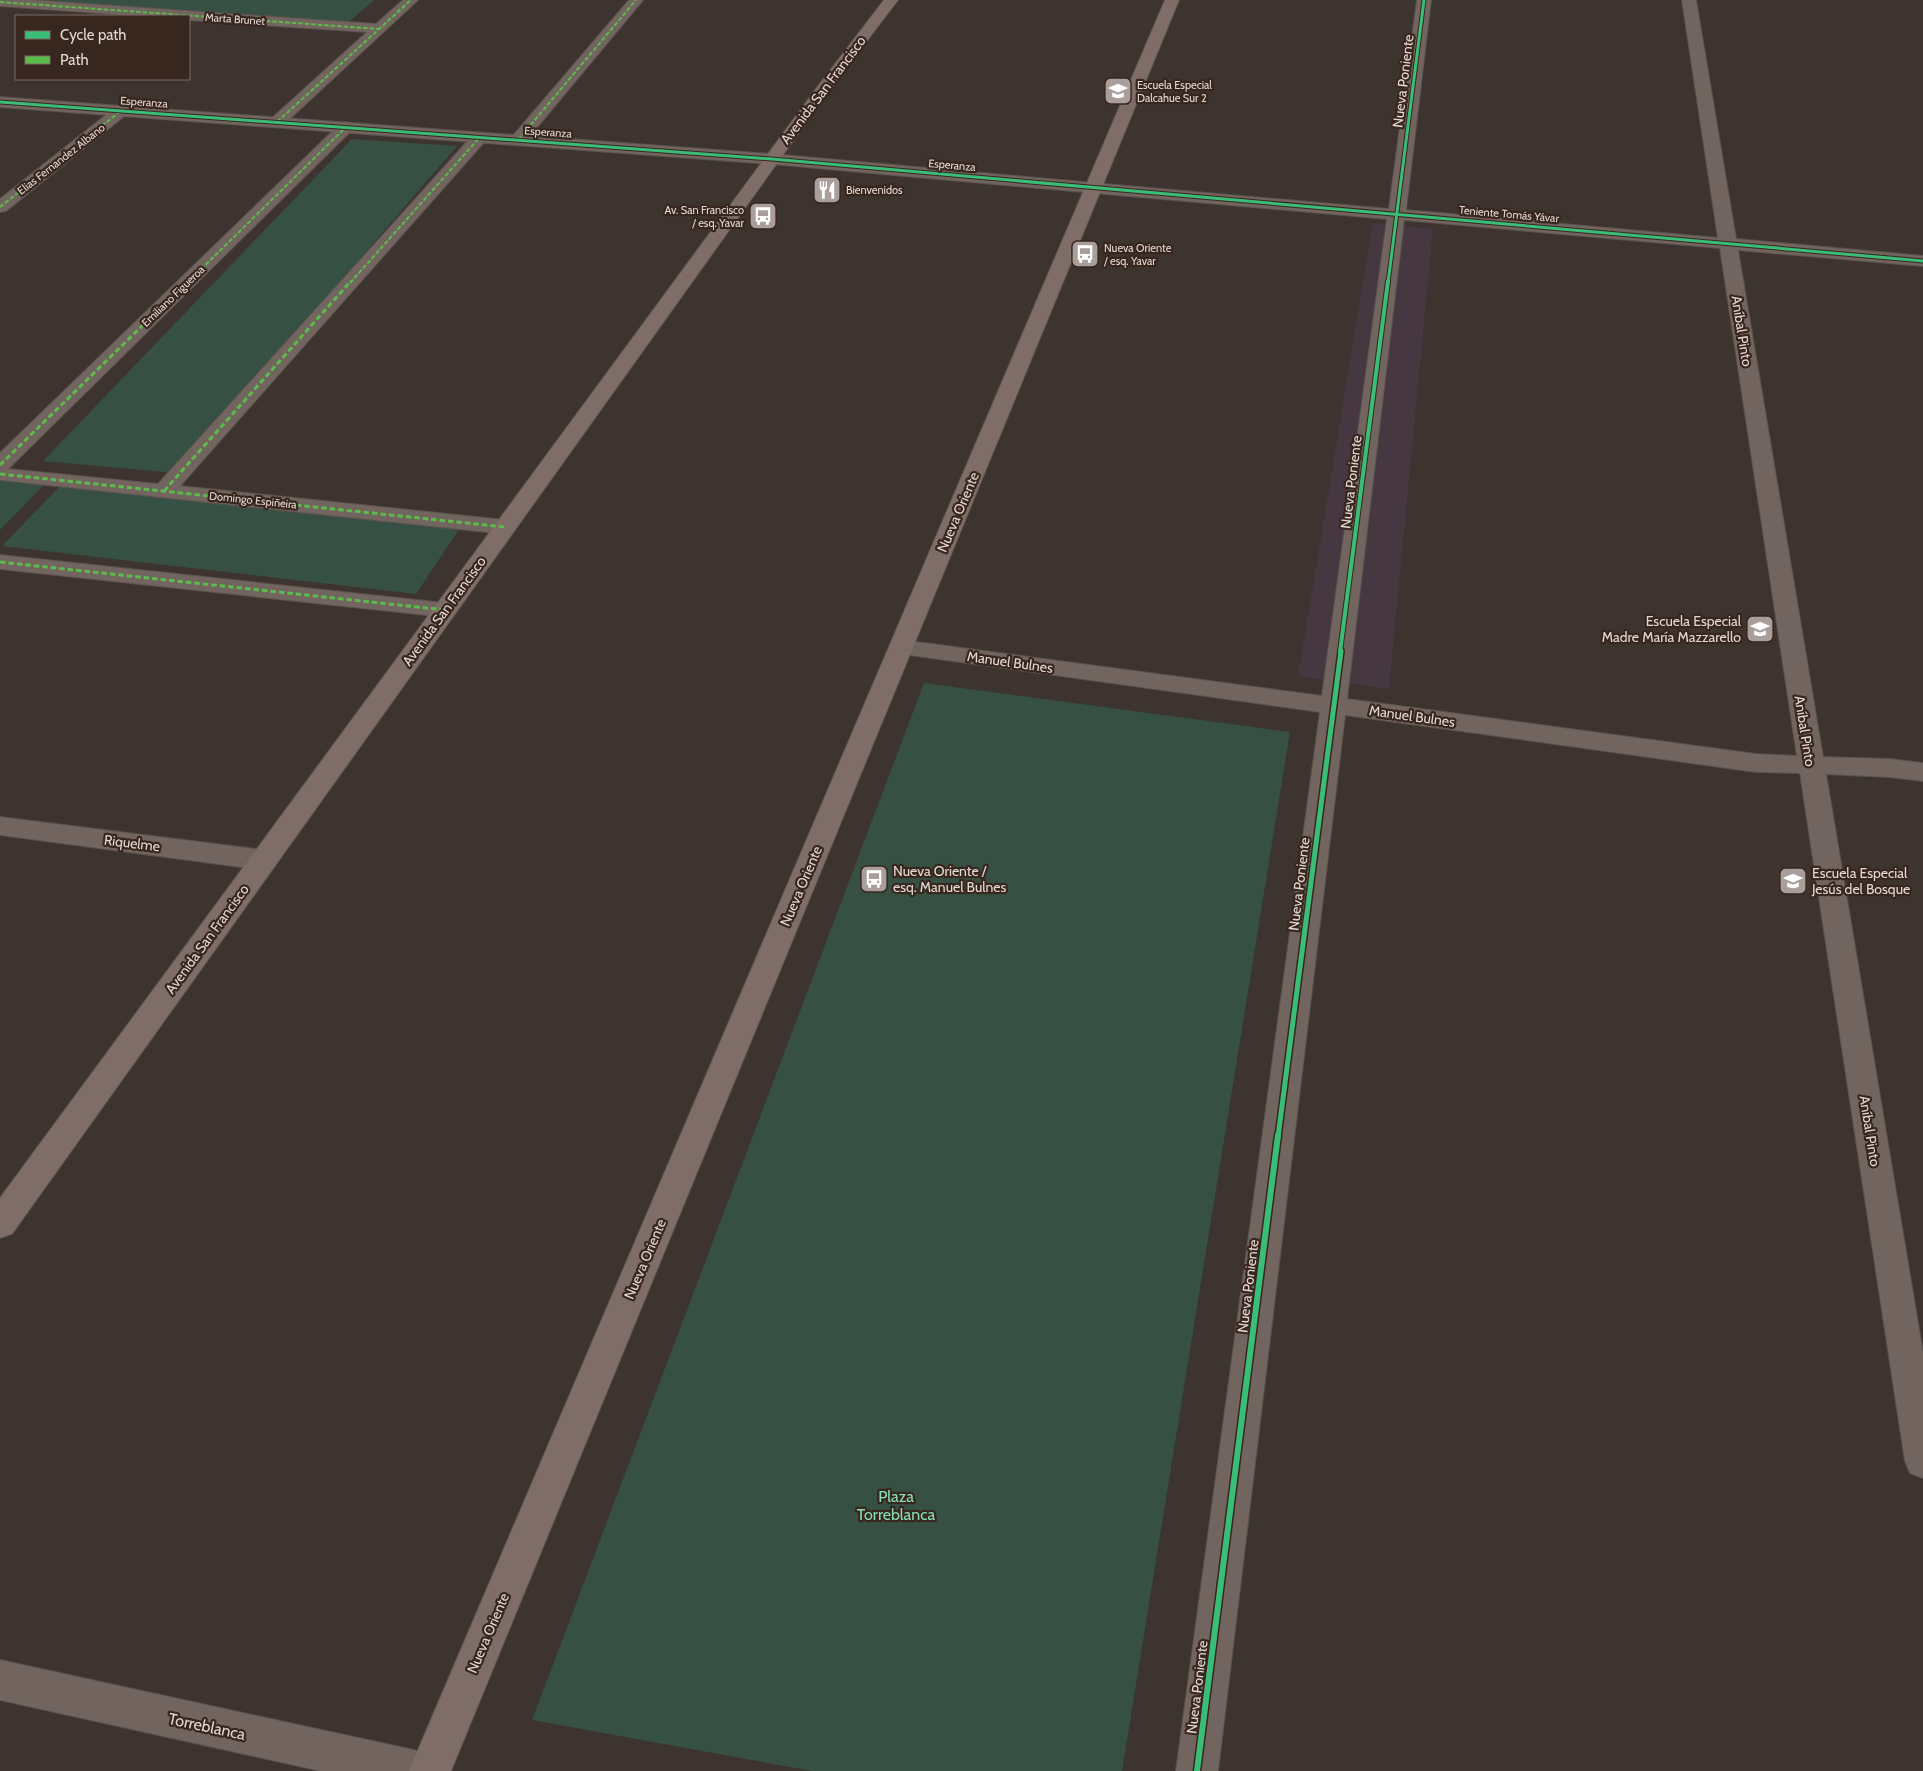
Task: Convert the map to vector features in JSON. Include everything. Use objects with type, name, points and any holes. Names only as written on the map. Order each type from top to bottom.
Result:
[{"type":"main road","name":"Avenida San Francisco","points":[[0,1224],[772,159],[891,0]]},
{"type":"main road","name":"Nueva Oriente","points":[[430,1771],[1172,0]]},
{"type":"street","points":[[277,122],[411,0]]},
{"type":"street","points":[[518,140],[636,0]]},
{"type":"street","name":"Nueva Poniente","points":[[1197,1771],[1424,0]]},
{"type":"street","name":"Aníbal Pinto","points":[[1688,0],[1923,1461]]},
{"type":"street","name":"Marta Brunet","points":[[0,2],[182,15]]},
{"type":"street","name":"Marta Brunet","points":[[190,16],[379,29]]},
{"type":"street","name":"Esperanza","points":[[0,102],[772,159],[1094,188]]},
{"type":"street","name":"Elias Fernandez Albano","points":[[0,207],[122,110]]},
{"type":"street","name":"Emiliano Figueroa","points":[[0,466],[346,127]]},
{"type":"street","points":[[164,490],[480,137]]},
{"type":"street","name":"Teniente Tomás Yávar","points":[[1094,188],[1923,261]]},
{"type":"street","name":"Domingo Espiñeira","points":[[0,474],[505,526]]},
{"type":"street","points":[[0,562],[445,610]]},
{"type":"street","name":"Manuel Bulnes","points":[[902,647],[1756,763],[1889,768],[1923,772]]},
{"type":"street","name":"Riquelme","points":[[0,826],[264,860]]},
{"type":"street","name":"Torreblanca","points":[[0,1680],[414,1771]]},
{"type":"shaded area","points":[[1373,223],[1433,229],[1389,689],[1298,676]]},
{"type":"green space","points":[[22,0],[374,0],[349,22]]},
{"type":"green space","points":[[352,139],[457,146],[176,473],[43,461]]},
{"type":"green space","points":[[0,480],[44,485],[0,530]]},
{"type":"green space","points":[[62,484],[460,528],[416,594],[2,546]]},
{"type":"green space","name":"Plaza Torreblanca","points":[[924,683],[1290,732],[1122,1771],[812,1771],[532,1720]]},
{"type":"marked path","points":[[277,122],[411,0]]},
{"type":"marked path","points":[[518,140],[636,0]]},
{"type":"marked path","points":[[0,2],[182,15]]},
{"type":"marked path","points":[[190,16],[379,29]]},
{"type":"marked path","points":[[0,207],[122,110]]},
{"type":"marked path","points":[[0,465],[346,127]]},
{"type":"marked path","points":[[164,491],[480,137]]},
{"type":"marked path","points":[[0,474],[505,527]]},
{"type":"marked path","points":[[0,562],[445,610]]},
{"type":"cycle path","points":[[1197,1771],[1424,0]]},
{"type":"cycle path","points":[[0,102],[772,159],[1923,261]]},
{"type":"place","name":"Escuela Especial Dalcahue Sur 2","points":[[1118,91]]},
{"type":"place","name":"Bienvenidos","points":[[827,190]]},
{"type":"place","name":"Av. San Francisco / esq. Yavar","points":[[763,216]]},
{"type":"place","name":"Nueva Oriente / esq. Yavar","points":[[1085,254]]},
{"type":"place","name":"Escuela Especial Madre María Mazzarello","points":[[1760,629]]},
{"type":"place","name":"Nueva Oriente / esq. Manuel Bulnes","points":[[874,879]]},
{"type":"place","name":"Escuela Especial Jesús del Bosque","points":[[1793,881]]}]
